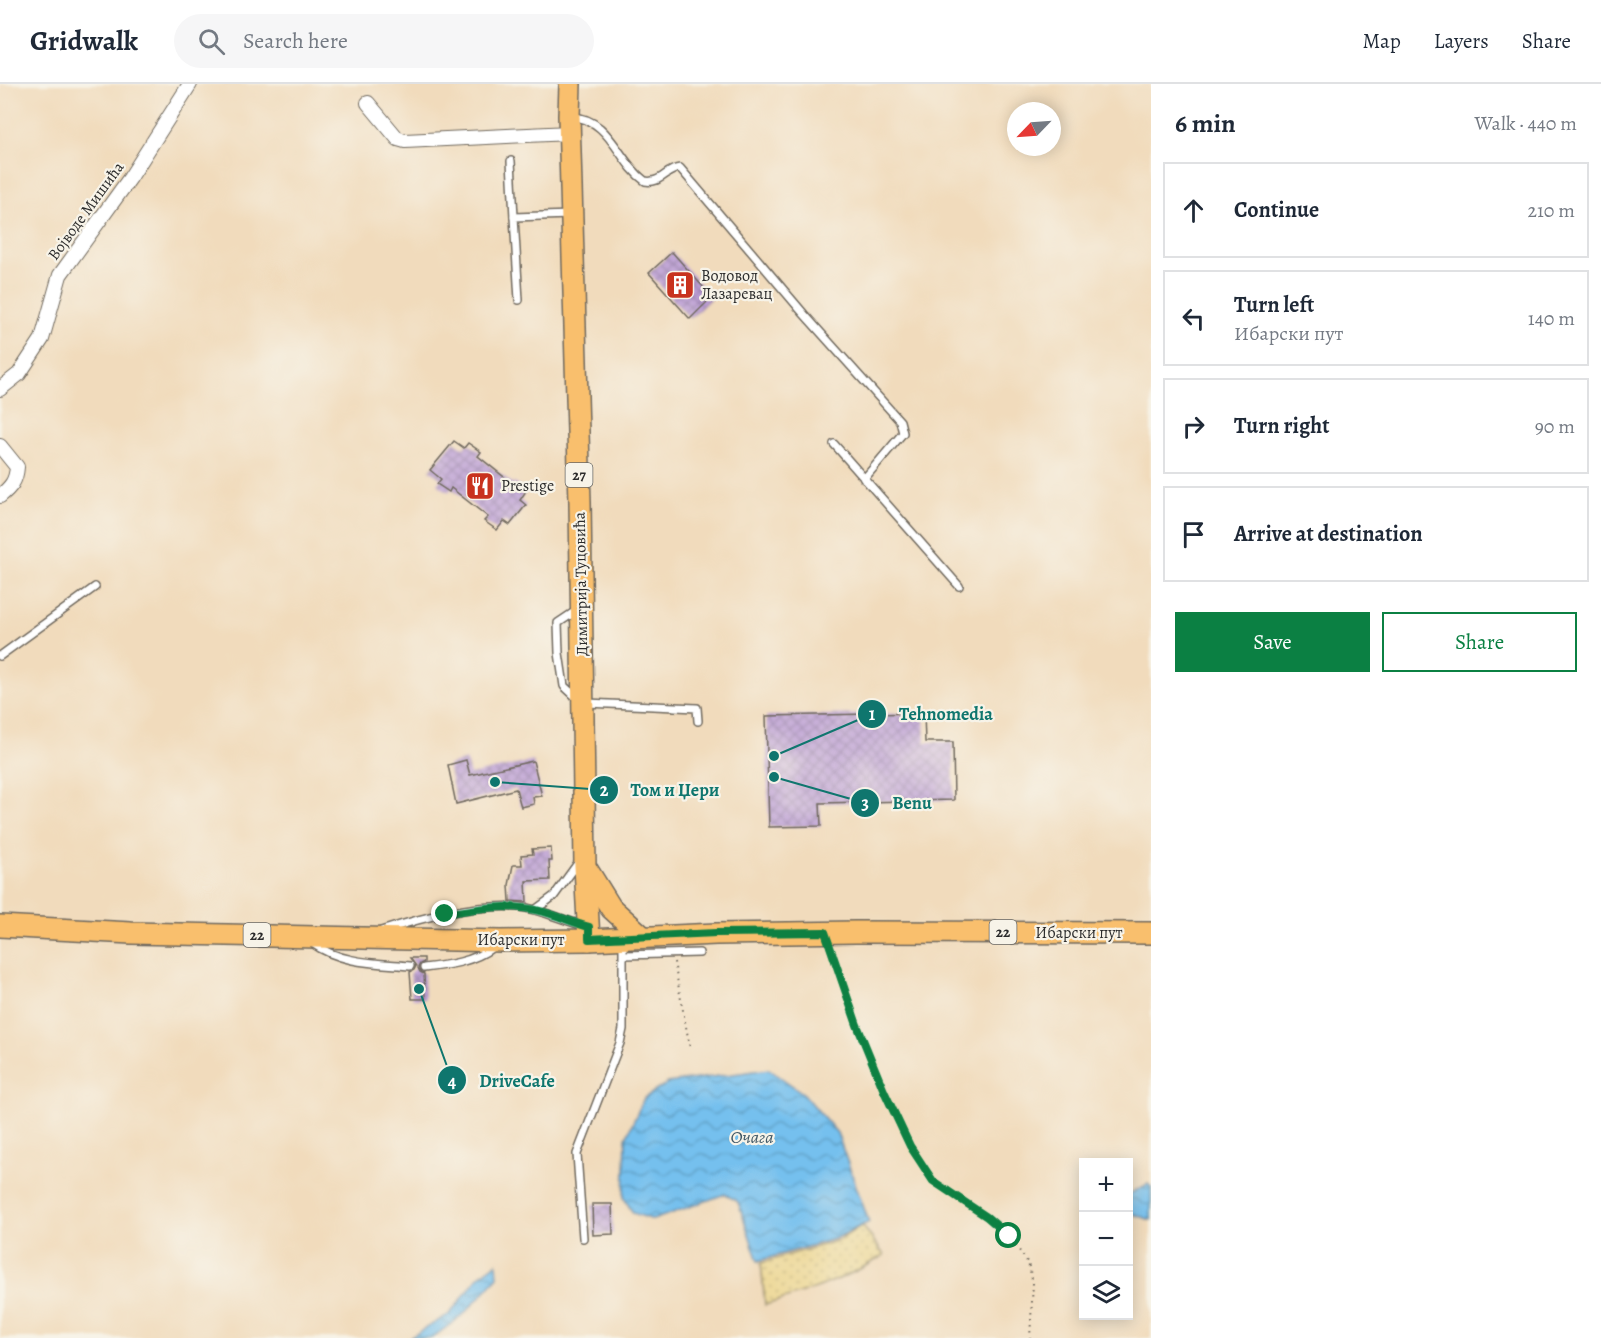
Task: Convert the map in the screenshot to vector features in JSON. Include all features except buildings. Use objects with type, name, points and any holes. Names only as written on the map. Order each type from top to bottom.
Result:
[{"type":"main road","name":"Димитрија Туцовића","points":[[570,84],[569,125],[582,607],[585,860],[589,933]]},
{"type":"main road","points":[[585,860],[630,943]]},
{"type":"main road","name":"Ибарски пут","points":[[0,926],[131,933],[501,941],[589,933],[630,943],[716,933],[1151,933]]},
{"type":"street","name":"Војводе Мишића","points":[[0,389],[19,374],[42,339],[60,275],[130,178],[190,84]]},
{"type":"street","points":[[368,103],[398,139],[405,141],[569,125]]},
{"type":"street","points":[[0,446],[17,467],[16,479],[0,496]]},
{"type":"lane","points":[[569,125],[583,117],[599,128],[645,181],[655,182],[674,168],[680,168],[804,314],[900,420],[903,433],[864,479]]},
{"type":"lane","points":[[511,161],[519,300]]},
{"type":"lane","points":[[514,217],[572,215]]},
{"type":"lane","points":[[834,444],[959,586]]},
{"type":"lane","points":[[0,656],[95,587]]},
{"type":"lane","points":[[583,702],[697,708],[698,721]]},
{"type":"lane","points":[[535,910],[560,889],[585,860]]},
{"type":"lane","points":[[361,938],[419,919],[481,908],[519,907],[535,910],[589,933]]},
{"type":"lane","points":[[303,936],[345,960],[410,966]]},
{"type":"lane","points":[[424,968],[470,960],[482,955],[501,941]]},
{"type":"lane","points":[[583,1238],[577,1154],[620,1043],[630,943],[672,953],[699,952]]},
{"type":"path","points":[[825,932],[857,1025],[910,1146],[933,1181],[987,1217],[1009,1236],[1028,1263],[1033,1283],[1030,1338]]},
{"type":"path","points":[[672,953],[690,1048]]},
{"type":"sand","points":[[862,1225],[884,1255],[841,1278],[765,1305],[761,1263],[839,1240]]},
{"type":"water","name":"Очага","points":[[769,1069],[804,1094],[837,1133],[869,1222],[834,1239],[758,1261],[738,1202],[725,1194],[653,1220],[633,1213],[624,1198],[626,1138],[644,1098],[668,1083]]},
{"type":"water","points":[[1148,1184],[1151,1187],[1151,1220],[1133,1214],[1133,1192]]},
{"type":"water","points":[[497,1263],[498,1277],[463,1315],[432,1338],[409,1338],[450,1314],[479,1276]]},
{"type":"place","name":"Водовод Лазаревац","points":[[680,285]]},
{"type":"place","name":"Prestige","points":[[480,486]]},
{"type":"place","name":"Tehnomedia","points":[[774,756]]},
{"type":"place","name":"Benu","points":[[774,777]]},
{"type":"place","name":"Том и Џери","points":[[495,782]]},
{"type":"place","name":"DriveCafe","points":[[419,989]]},
{"type":"route","points":[[445,914],[481,908],[519,907],[589,927],[589,939],[716,933],[825,932],[857,1025],[910,1146],[933,1181],[987,1217],[1009,1236]]}]
